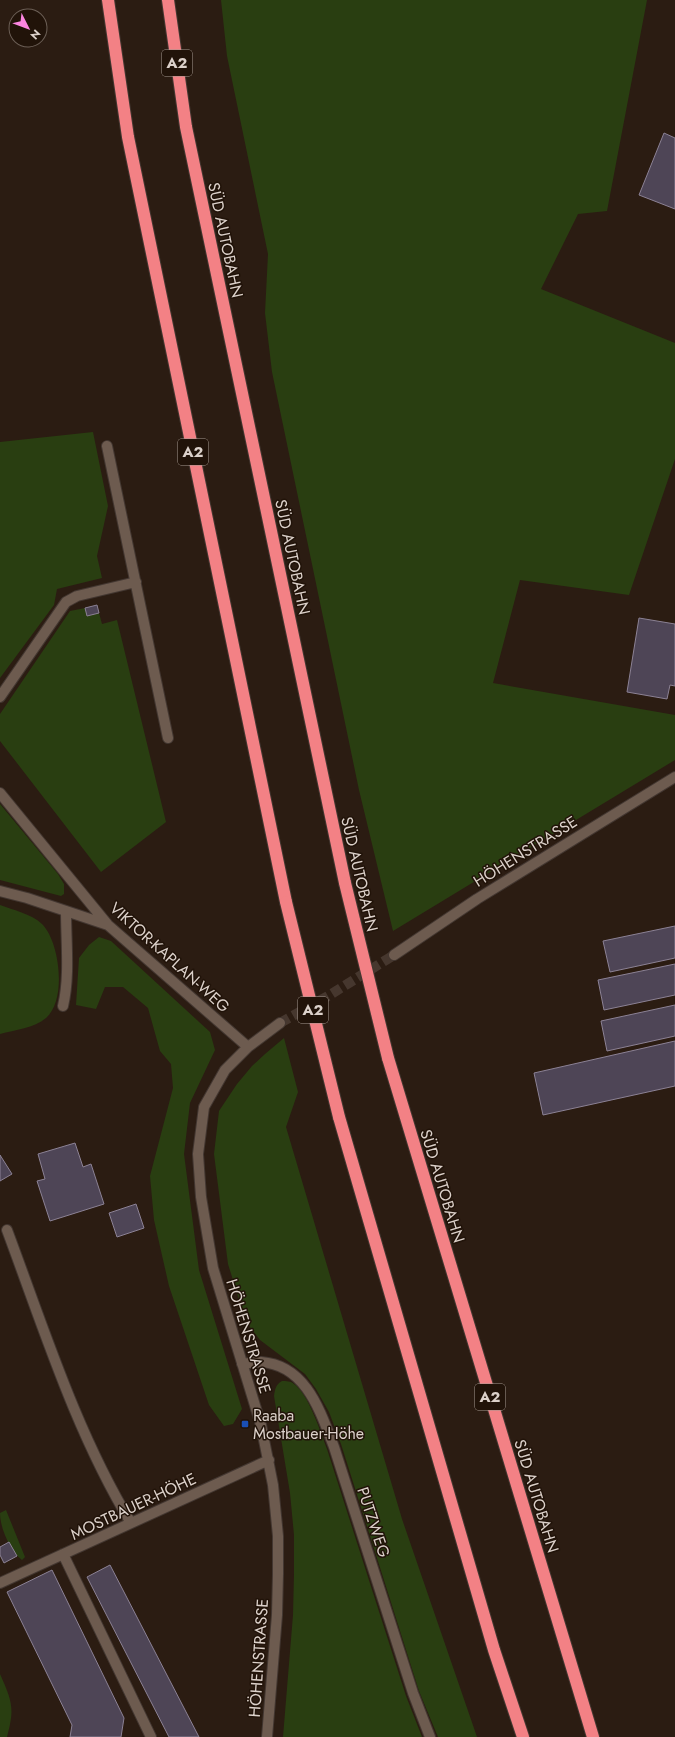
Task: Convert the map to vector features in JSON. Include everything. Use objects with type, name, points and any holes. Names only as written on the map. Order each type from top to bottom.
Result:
[{"type":"highway","name":"A2","points":[[108,0],[128,137],[286,902],[340,1117],[494,1650],[523,1737]]},
{"type":"highway","name":"SÜD AUTOBAHN","points":[[168,0],[186,127],[345,883],[388,1058],[593,1737]]},
{"type":"street","points":[[107,446],[168,738]]},
{"type":"street","points":[[0,697],[66,602],[77,596],[136,582]]},
{"type":"street","name":"HÖHENSTRASSE","points":[[394,955],[477,899],[675,776]]},
{"type":"street","name":"VIKTOR-KAPLAN-WEG","points":[[0,794],[108,926],[248,1046]]},
{"type":"street","points":[[0,891],[27,898],[108,926]]},
{"type":"street","points":[[63,1006],[66,970],[66,911]]},
{"type":"street","name":"HÖHENSTRASSE","points":[[267,1737],[277,1615],[278,1574],[273,1486],[261,1425],[213,1268],[201,1196],[198,1154],[204,1107],[225,1070],[248,1046],[280,1023]]},
{"type":"street","points":[[7,1230],[72,1404],[100,1467],[131,1523]]},
{"type":"street","name":"PUTZWEG","points":[[242,1364],[267,1363],[274,1364],[288,1370],[310,1393],[322,1415],[334,1447],[413,1693],[430,1737]]},
{"type":"street","name":"MOSTBAUER-HÖHE","points":[[151,1737],[63,1554],[269,1460]]},
{"type":"street","points":[[0,1584],[63,1554]]},
{"type":"green space","points":[[221,0],[647,0],[607,211],[578,214],[541,289],[675,343],[675,459],[629,595],[520,580],[493,683],[675,715],[675,760],[393,931],[359,790],[272,372],[265,313],[268,254],[227,56]]},
{"type":"green space","points":[[93,432],[108,506],[97,556],[102,578],[57,589],[54,605],[0,678],[0,442]]},
{"type":"green space","points":[[85,608],[87,616],[99,613],[102,624],[117,620],[166,822],[101,872],[0,741],[0,714],[70,611]]},
{"type":"green space","points":[[0,804],[58,874],[64,884],[64,894],[61,896],[0,880]]},
{"type":"green space","points":[[0,905],[28,915],[42,924],[48,932],[57,957],[59,985],[53,1010],[46,1018],[36,1024],[0,1034]]},
{"type":"green space","points":[[99,937],[111,941],[210,1032],[215,1050],[190,1103],[184,1154],[199,1270],[242,1409],[233,1424],[224,1426],[209,1405],[169,1286],[154,1220],[150,1176],[173,1088],[171,1064],[160,1051],[148,1008],[123,987],[105,987],[96,1009],[76,1005],[79,958],[89,945]]},
{"type":"green space","points":[[284,1038],[298,1092],[286,1127],[402,1519],[477,1737],[438,1737],[419,1691],[341,1444],[329,1412],[316,1389],[305,1374],[260,1340],[250,1327],[242,1309],[228,1264],[214,1154],[219,1111],[237,1084],[252,1066]]},
{"type":"green space","points":[[282,1381],[291,1382],[299,1389],[309,1404],[318,1424],[406,1696],[422,1737],[283,1737],[293,1615],[294,1535],[290,1493],[274,1396],[276,1387]]},
{"type":"green space","points":[[6,1510],[25,1557],[22,1560],[6,1539],[0,1519],[0,1513]]},
{"type":"green space","points":[[0,1674],[10,1698],[11,1705],[11,1719],[7,1737],[0,1737]]},
{"type":"building","points":[[664,133],[675,138],[675,209],[639,195]]},
{"type":"building","points":[[97,605],[99,613],[87,616],[85,608]]},
{"type":"building","points":[[639,618],[675,624],[675,686],[670,685],[667,699],[627,692]]},
{"type":"building","points":[[675,926],[675,958],[610,972],[603,941]]},
{"type":"building","points":[[675,964],[675,995],[604,1010],[598,980]]},
{"type":"building","points":[[675,1005],[675,1036],[607,1051],[601,1021]]},
{"type":"building","points":[[675,1041],[675,1086],[543,1115],[534,1073]]},
{"type":"building","points":[[75,1143],[83,1167],[91,1164],[104,1204],[50,1221],[37,1181],[45,1179],[38,1154]]},
{"type":"building","points":[[0,1155],[12,1174],[0,1181]]},
{"type":"building","points":[[136,1204],[144,1228],[117,1237],[109,1213]]},
{"type":"building","points":[[9,1542],[17,1556],[4,1563],[0,1555],[0,1547]]},
{"type":"building","points":[[110,1565],[199,1737],[169,1737],[87,1577]]},
{"type":"building","points":[[52,1570],[124,1718],[121,1737],[70,1737],[72,1725],[7,1592]]},
{"type":"tunnel","points":[[280,1023],[328,996],[394,955]]},
{"type":"place","name":"Raaba Mostbauer-Höhe","points":[[245,1424]]}]
